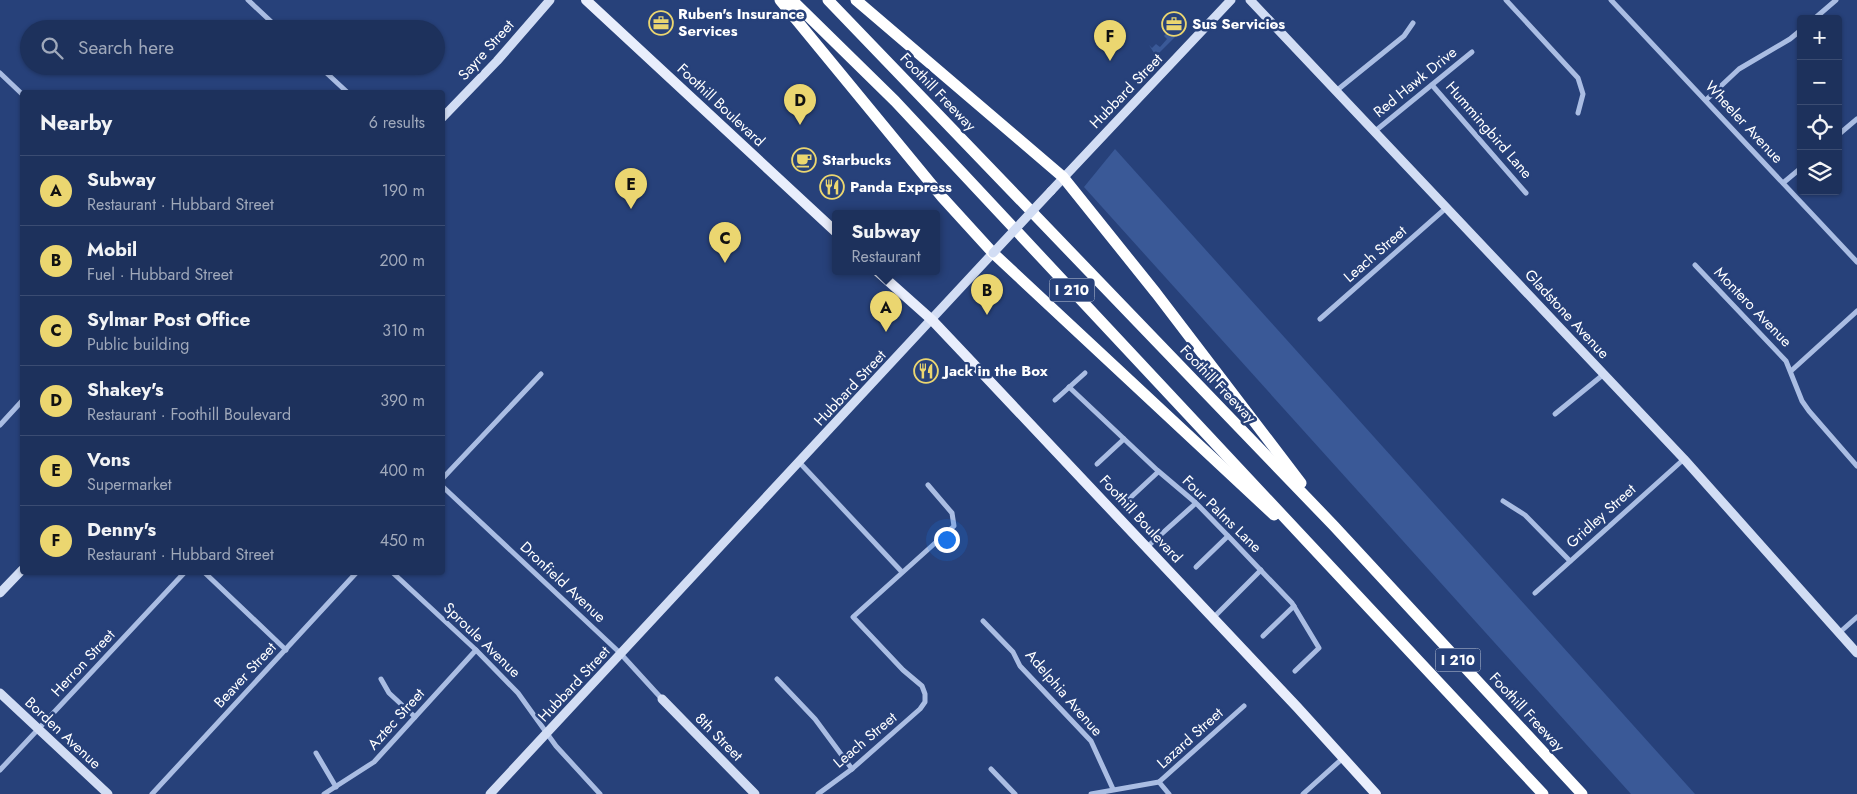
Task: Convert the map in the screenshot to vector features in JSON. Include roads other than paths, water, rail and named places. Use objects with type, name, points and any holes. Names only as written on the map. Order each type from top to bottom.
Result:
[{"type":"highway","points":[[780,0],[942,197],[993,253],[1348,584]]},
{"type":"highway","name":"I 210","points":[[792,0],[895,101],[1543,794]]},
{"type":"highway","name":"Foothill Freeway","points":[[828,0],[1334,526],[1582,794]]},
{"type":"highway","points":[[856,0],[1063,177],[1167,308],[1334,526]]},
{"type":"main road","name":"Foothill Boulevard","points":[[586,0],[832,228]]},
{"type":"main road","name":"Foothill Boulevard","points":[[881,275],[932,320],[1147,547],[1376,794]]},
{"type":"street","points":[[248,0],[269,20]]},
{"type":"street","name":"Sayre Street","points":[[445,115],[497,61],[550,0]]},
{"type":"street","name":"Hubbard Street","points":[[490,794],[800,463],[1063,177],[1231,0]]},
{"type":"street","name":"Gladstone Avenue","points":[[1250,0],[1684,459],[1857,654]]},
{"type":"street","points":[[1506,0],[1578,78],[1584,94],[1578,113]]},
{"type":"street","name":"Wheeler Avenue","points":[[1611,0],[1857,262]]},
{"type":"street","points":[[1819,15],[1836,0]]},
{"type":"street","points":[[1336,91],[1404,36],[1413,23]]},
{"type":"street","points":[[1706,100],[1739,69],[1797,33]]},
{"type":"street","name":"Red Hawk Drive","points":[[1374,132],[1472,52]]},
{"type":"street","points":[[0,73],[20,92]]},
{"type":"street","points":[[329,75],[345,90]]},
{"type":"street","name":"Hummingbird Lane","points":[[1432,84],[1526,193]]},
{"type":"street","points":[[1842,132],[1857,119]]},
{"type":"street","points":[[1783,184],[1797,172]]},
{"type":"street","name":"Leach Street","points":[[1320,319],[1446,208]]},
{"type":"street","name":"Montero Avenue","points":[[1695,265],[1786,361],[1809,411],[1857,466]]},
{"type":"street","points":[[1791,371],[1857,311]]},
{"type":"street","points":[[1056,400],[1085,373]]},
{"type":"street","points":[[445,477],[541,374]]},
{"type":"street","points":[[1555,414],[1604,374]]},
{"type":"street","name":"Four Palms Lane","points":[[1069,387],[1158,472],[1196,503],[1294,606],[1319,648],[1295,671]]},
{"type":"street","points":[[0,425],[20,403]]},
{"type":"street","points":[[1097,464],[1124,439]]},
{"type":"street","name":"Gridley Street","points":[[1535,593],[1684,459]]},
{"type":"street","points":[[800,463],[902,572],[954,526],[952,513],[928,485]]},
{"type":"street","points":[[1130,499],[1158,472]]},
{"type":"street","name":"Dronfield Avenue","points":[[445,489],[620,653],[662,699]]},
{"type":"street","points":[[1503,501],[1525,515],[1570,561]]},
{"type":"street","points":[[1147,547],[1196,503]]},
{"type":"street","points":[[1196,568],[1228,536]]},
{"type":"street","points":[[1213,618],[1261,570]]},
{"type":"street","points":[[0,593],[20,572]]},
{"type":"street","name":"Leach Street","points":[[818,794],[852,769],[920,709],[924,702],[926,694],[922,686],[902,670],[853,617],[902,572]]},
{"type":"street","name":"Herron Street","points":[[0,770],[182,575]]},
{"type":"street","points":[[207,575],[286,650]]},
{"type":"street","name":"Beaver Street","points":[[152,794],[354,575]]},
{"type":"street","name":"Sproule Avenue","points":[[395,575],[476,650],[518,693],[546,734],[600,794]]},
{"type":"street","points":[[1263,636],[1294,606]]},
{"type":"street","points":[[1839,633],[1857,617]]},
{"type":"street","name":"Adelphia Avenue","points":[[983,621],[1013,652],[1020,666],[1091,741],[1113,789]]},
{"type":"street","name":"Aztec Street","points":[[324,794],[374,762],[476,650]]},
{"type":"street","points":[[382,679],[389,693],[415,717]]},
{"type":"street","points":[[777,679],[815,719],[852,769]]},
{"type":"street","name":"Borden Avenue","points":[[0,693],[108,794]]},
{"type":"street","name":"8th Street","points":[[662,699],[756,794]]},
{"type":"street","name":"Lazard Street","points":[[1091,794],[1159,782],[1244,706]]},
{"type":"street","points":[[316,753],[336,787]]},
{"type":"street","points":[[1303,794],[1343,758]]},
{"type":"street","points":[[991,769],[1015,794]]},
{"type":"street","points":[[1159,782],[1169,794]]},
{"type":"place","name":"Ruben's Insurance Services","points":[[661,23]]},
{"type":"place","name":"Sus Servicios","points":[[1174,24]]},
{"type":"place","name":"Denny's","points":[[1110,61]]},
{"type":"place","name":"Shakey's","points":[[800,125]]},
{"type":"place","name":"Starbucks","points":[[804,160]]},
{"type":"place","name":"Panda Express","points":[[832,187]]},
{"type":"place","name":"Vons","points":[[631,209]]},
{"type":"place","name":"Sylmar Post Office","points":[[725,263]]},
{"type":"place","name":"Mobil","points":[[987,315]]},
{"type":"place","name":"Subway","points":[[886,332]]},
{"type":"place","name":"Jack in the Box","points":[[926,371]]}]
